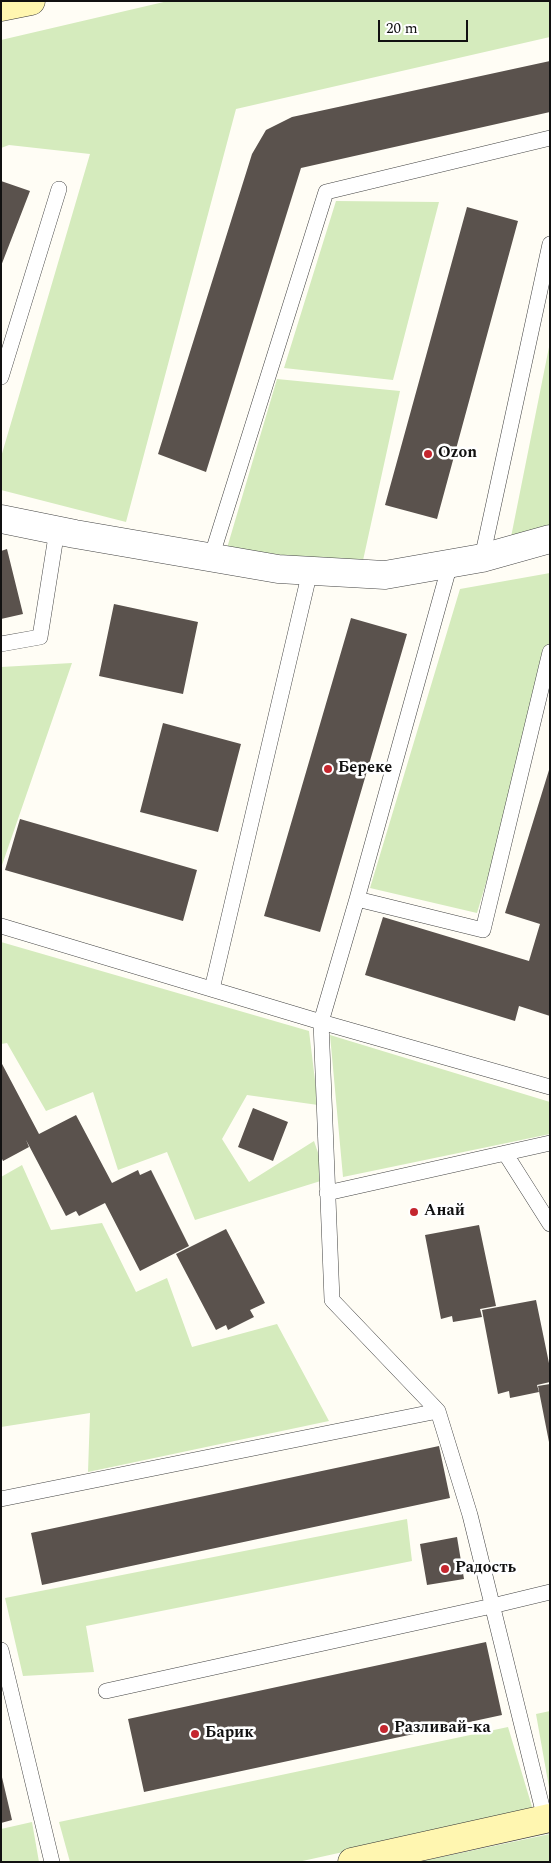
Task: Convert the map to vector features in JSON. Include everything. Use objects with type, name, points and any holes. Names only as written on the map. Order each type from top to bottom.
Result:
[{"type":"street","points":[[1,519],[278,569],[385,575],[482,558],[550,539]]},
{"type":"street","points":[[352,1862],[548,1818]]},
{"type":"lane","points":[[211,558],[326,192],[550,138]]},
{"type":"lane","points":[[1,377],[59,189]]},
{"type":"lane","points":[[482,558],[550,244]]},
{"type":"lane","points":[[1,644],[40,637],[57,530]]},
{"type":"lane","points":[[450,564],[357,899],[320,1022],[332,1300],[438,1411],[470,1515],[548,1818]]},
{"type":"lane","points":[[212,989],[310,571]]},
{"type":"lane","points":[[357,899],[483,930],[550,652]]},
{"type":"lane","points":[[1,926],[320,1022],[550,1087]]},
{"type":"lane","points":[[328,1192],[550,1143]]},
{"type":"lane","points":[[505,1153],[550,1224]]},
{"type":"lane","points":[[1,1499],[438,1411]]},
{"type":"lane","points":[[106,1691],[550,1592]]},
{"type":"lane","points":[[1,1650],[52,1862]]},
{"type":"green space","points":[[168,1],[550,1],[550,37],[236,109],[126,522],[1,490],[1,457],[90,154],[9,145],[1,148],[1,40]]},
{"type":"green space","points":[[336,201],[439,202],[393,380],[284,368]]},
{"type":"green space","points":[[550,342],[550,543],[509,547]]},
{"type":"green space","points":[[277,379],[400,391],[362,565],[227,548]]},
{"type":"green space","points":[[550,573],[550,669],[477,913],[370,888],[460,589]]},
{"type":"green space","points":[[72,663],[1,868],[1,667]]},
{"type":"green space","points":[[1,942],[309,1031],[318,1105],[247,1095],[222,1139],[249,1182],[314,1141],[327,1179],[195,1220],[167,1152],[118,1170],[93,1092],[46,1111],[7,1043],[1,1044]]},
{"type":"green space","points":[[330,1035],[550,1102],[550,1134],[343,1177]]},
{"type":"green space","points":[[22,1165],[51,1230],[102,1223],[136,1292],[167,1278],[192,1347],[277,1324],[329,1421],[88,1472],[90,1413],[1,1427],[1,1177]]},
{"type":"green space","points":[[407,1519],[412,1561],[86,1626],[94,1672],[23,1676],[5,1598]]},
{"type":"green space","points":[[550,1711],[550,1793],[536,1714]]},
{"type":"green space","points":[[508,1727],[533,1810],[298,1862],[70,1862],[59,1822]]},
{"type":"green space","points":[[32,1822],[39,1862],[1,1862],[1,1829]]},
{"type":"green space","points":[[550,1834],[550,1862],[418,1862]]},
{"type":"building","points":[[550,61],[550,112],[301,168],[206,472],[158,454],[252,154],[266,130],[292,117]]},
{"type":"building","points":[[1,181],[30,191],[1,266]]},
{"type":"building","points":[[467,207],[518,221],[437,519],[385,505]]},
{"type":"building","points":[[7,549],[23,614],[1,619],[1,551]]},
{"type":"building","points":[[114,604],[198,622],[183,694],[99,676]]},
{"type":"building","points":[[351,618],[407,634],[320,932],[264,916]]},
{"type":"building","points":[[163,723],[241,744],[218,832],[140,812]]},
{"type":"building","points":[[549,770],[550,1016],[519,1006],[515,1021],[365,975],[383,917],[529,961],[540,924],[505,913]]},
{"type":"building","points":[[20,819],[197,870],[183,921],[5,870]]},
{"type":"building","points":[[1,1062],[39,1134],[76,1115],[112,1183],[138,1170],[140,1175],[151,1170],[189,1246],[140,1271],[105,1203],[79,1216],[76,1211],[66,1216],[26,1140],[29,1147],[3,1161],[1,1157]]},
{"type":"building","points":[[253,1108],[288,1122],[273,1161],[238,1147]]},
{"type":"building","points":[[479,1225],[496,1306],[480,1309],[482,1317],[453,1322],[452,1316],[441,1319],[425,1235]]},
{"type":"building","points":[[226,1229],[265,1303],[250,1310],[254,1317],[228,1330],[226,1325],[216,1330],[176,1254]]},
{"type":"building","points":[[536,1300],[550,1368],[550,1382],[537,1385],[539,1392],[510,1398],[509,1391],[498,1394],[482,1310]]},
{"type":"building","points":[[550,1384],[550,1442],[549,1442],[538,1386]]},
{"type":"building","points":[[439,1446],[450,1498],[42,1585],[31,1533]]},
{"type":"building","points":[[457,1537],[464,1579],[427,1585],[420,1544]]},
{"type":"building","points":[[486,1642],[502,1715],[144,1792],[128,1719]]},
{"type":"building","points":[[1,1773],[12,1820],[1,1823]]},
{"type":"place","name":"Ozon","points":[[428,454]]},
{"type":"place","name":"Береке","points":[[328,769]]},
{"type":"place","name":"Анай","points":[[414,1212]]},
{"type":"place","name":"Радость","points":[[445,1569]]},
{"type":"place","name":"Разливай-ка","points":[[384,1729]]},
{"type":"place","name":"Барик","points":[[195,1734]]}]
